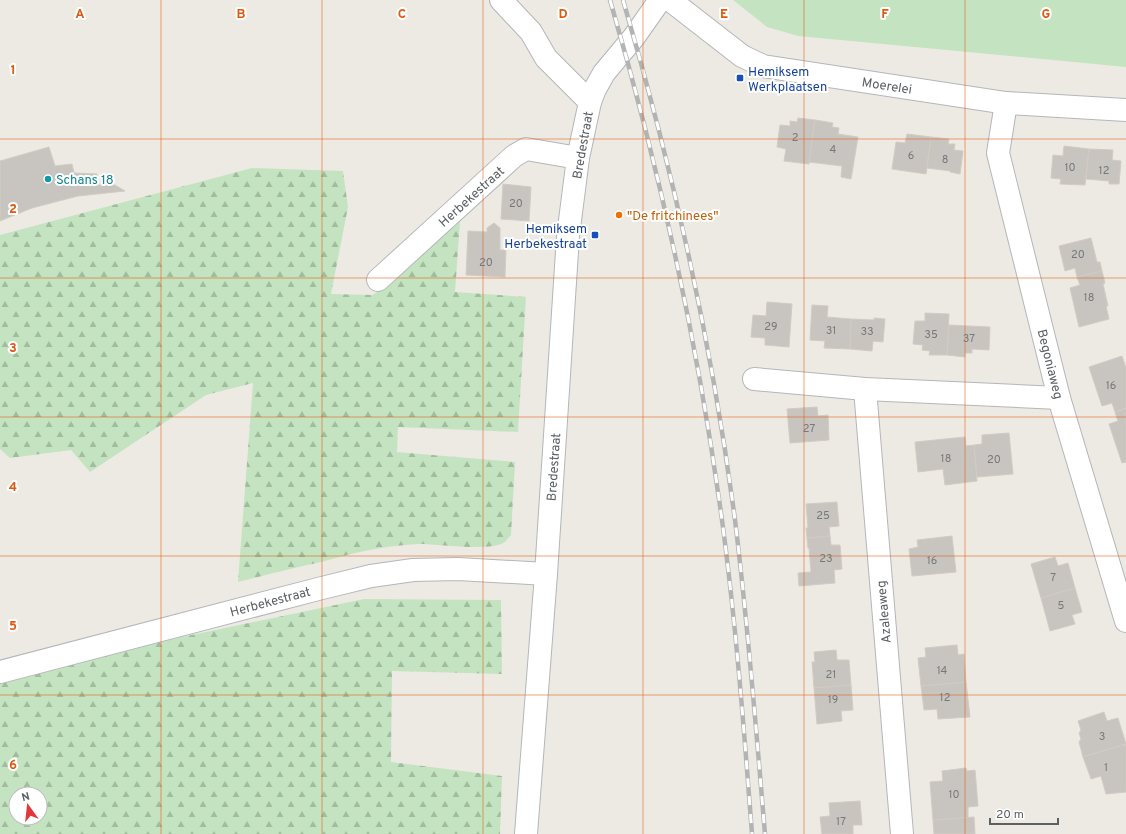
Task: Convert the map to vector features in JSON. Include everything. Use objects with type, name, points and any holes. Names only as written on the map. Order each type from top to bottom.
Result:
[{"type":"street","points":[[501,0],[531,32],[546,58],[590,102]]},
{"type":"street","name":"Bredestraat","points":[[526,834],[546,574],[568,236],[578,158],[590,102],[595,89],[604,73],[634,37],[660,0]]},
{"type":"street","name":"Moerelei","points":[[670,0],[742,56],[763,66],[1006,103],[1126,110]]},
{"type":"street","name":"Begoniaweg","points":[[1006,103],[998,153],[1059,398],[1126,621]]},
{"type":"street","name":"Herbekestraat","points":[[378,280],[514,156],[526,149],[578,158]]},
{"type":"street","points":[[754,379],[865,389],[1059,398]]},
{"type":"street","name":"Azaleaweg","points":[[865,389],[902,834]]},
{"type":"street","name":"Herbekestraat","points":[[0,672],[371,576],[413,570],[458,569],[546,574]]},
{"type":"green space","points":[[733,0],[1126,0],[1126,67],[798,36],[767,27]]},
{"type":"green space","points":[[252,168],[343,171],[348,207],[331,294],[373,295],[460,222],[455,292],[526,297],[518,432],[398,427],[397,452],[515,462],[511,535],[505,542],[488,547],[420,544],[383,548],[238,582],[253,383],[206,395],[90,472],[71,450],[10,458],[0,449],[0,235]]},
{"type":"green space","points":[[364,599],[501,600],[502,674],[392,671],[391,762],[502,776],[500,834],[0,834],[0,675]]},
{"type":"building","points":[[798,118],[815,120],[809,164],[784,161],[786,149],[777,147],[780,125],[790,126],[790,121],[797,122]]},
{"type":"building","points":[[815,120],[833,123],[832,127],[839,128],[838,134],[858,137],[851,179],[841,177],[842,166],[809,162]]},
{"type":"building","points":[[907,134],[931,137],[926,174],[892,169],[896,142],[905,143]]},
{"type":"building","points":[[931,137],[949,139],[948,144],[955,144],[954,150],[963,151],[960,174],[927,168]]},
{"type":"building","points":[[1064,146],[1089,149],[1085,185],[1060,184],[1061,179],[1051,178],[1053,155],[1063,156]]},
{"type":"building","name":"Schans 18","points":[[49,147],[55,166],[72,164],[74,173],[97,174],[97,185],[115,185],[125,191],[78,196],[32,208],[0,221],[0,161]]},
{"type":"building","points":[[1089,149],[1113,150],[1112,160],[1121,161],[1119,184],[1109,184],[1109,181],[1086,179]]},
{"type":"building","points":[[503,184],[531,187],[529,221],[501,219]]},
{"type":"building","points":[[494,223],[500,228],[500,250],[506,250],[505,277],[466,275],[468,231],[487,232],[487,228]]},
{"type":"building","points":[[1091,238],[1097,262],[1100,262],[1102,271],[1077,277],[1075,268],[1065,271],[1059,246]]},
{"type":"building","points":[[1102,271],[1105,283],[1103,284],[1108,306],[1106,306],[1109,319],[1079,327],[1070,288],[1080,285],[1077,277]]},
{"type":"building","points":[[767,302],[792,304],[789,347],[765,345],[765,338],[751,337],[753,315],[766,316]]},
{"type":"building","points":[[812,305],[828,306],[827,317],[851,319],[850,349],[824,348],[825,341],[810,340]]},
{"type":"building","points":[[925,313],[949,314],[947,355],[929,355],[930,351],[922,350],[923,345],[913,344],[915,321],[925,321]]},
{"type":"building","points":[[874,318],[885,319],[883,342],[873,341],[872,351],[850,349],[851,319],[874,320]]},
{"type":"building","points":[[949,325],[990,327],[989,350],[972,349],[972,353],[965,353],[965,357],[947,355]]},
{"type":"building","points":[[1122,356],[1126,368],[1126,408],[1115,412],[1112,403],[1102,406],[1089,367]]},
{"type":"building","points":[[817,407],[818,416],[828,415],[829,440],[790,443],[787,409]]},
{"type":"building","points":[[1126,408],[1126,462],[1122,463],[1109,424],[1118,421],[1115,412]]},
{"type":"building","points":[[1009,433],[1013,474],[977,477],[974,445],[982,444],[982,435]]},
{"type":"building","points":[[965,437],[966,446],[974,445],[977,481],[945,485],[943,469],[918,472],[915,442]]},
{"type":"building","points":[[837,502],[839,526],[829,527],[830,536],[807,538],[806,528],[808,528],[806,504]]},
{"type":"building","points":[[830,536],[831,545],[840,545],[842,569],[834,570],[835,583],[799,586],[798,573],[811,572],[807,538]]},
{"type":"building","points":[[952,536],[956,572],[912,576],[909,549],[918,547],[917,540]]},
{"type":"building","points":[[1055,557],[1058,566],[1068,563],[1075,588],[1041,598],[1031,564]]},
{"type":"building","points":[[1075,588],[1082,612],[1072,615],[1075,624],[1050,631],[1041,598]]},
{"type":"building","points":[[957,645],[958,655],[964,654],[966,682],[921,686],[918,658],[926,657],[925,648]]},
{"type":"building","points":[[836,650],[837,660],[849,660],[851,685],[814,688],[812,662],[815,662],[814,652]]},
{"type":"building","points":[[966,682],[970,717],[938,719],[937,709],[924,710],[921,686]]},
{"type":"building","points":[[851,685],[853,710],[841,711],[842,721],[817,724],[814,688]]},
{"type":"building","points":[[1104,712],[1107,721],[1118,718],[1126,744],[1083,757],[1079,742],[1081,739],[1079,733],[1081,730],[1078,721]]},
{"type":"building","points":[[1126,744],[1126,792],[1106,794],[1101,776],[1091,779],[1083,757]]},
{"type":"building","points":[[966,768],[967,771],[975,770],[978,806],[968,807],[968,818],[933,820],[930,782],[943,781],[942,771]]},
{"type":"building","points":[[860,801],[862,825],[853,825],[853,834],[822,834],[820,817],[830,816],[829,803]]},
{"type":"building","points":[[974,817],[975,834],[934,834],[933,820]]},
{"type":"railway","points":[[610,0],[661,193],[676,258],[701,389],[722,520],[736,637],[752,834]]},
{"type":"railway","points":[[623,0],[674,193],[703,323],[715,388],[726,454],[740,559],[752,677],[765,834]]},
{"type":"place","name":"Hemiksem Werkplaatsen","points":[[740,78]]},
{"type":"place","name":"Schans 18","points":[[48,179]]},
{"type":"place","name":"\"De fritchinees\"","points":[[619,215]]},
{"type":"place","name":"Hemiksem Herbekestraat","points":[[595,235]]}]
